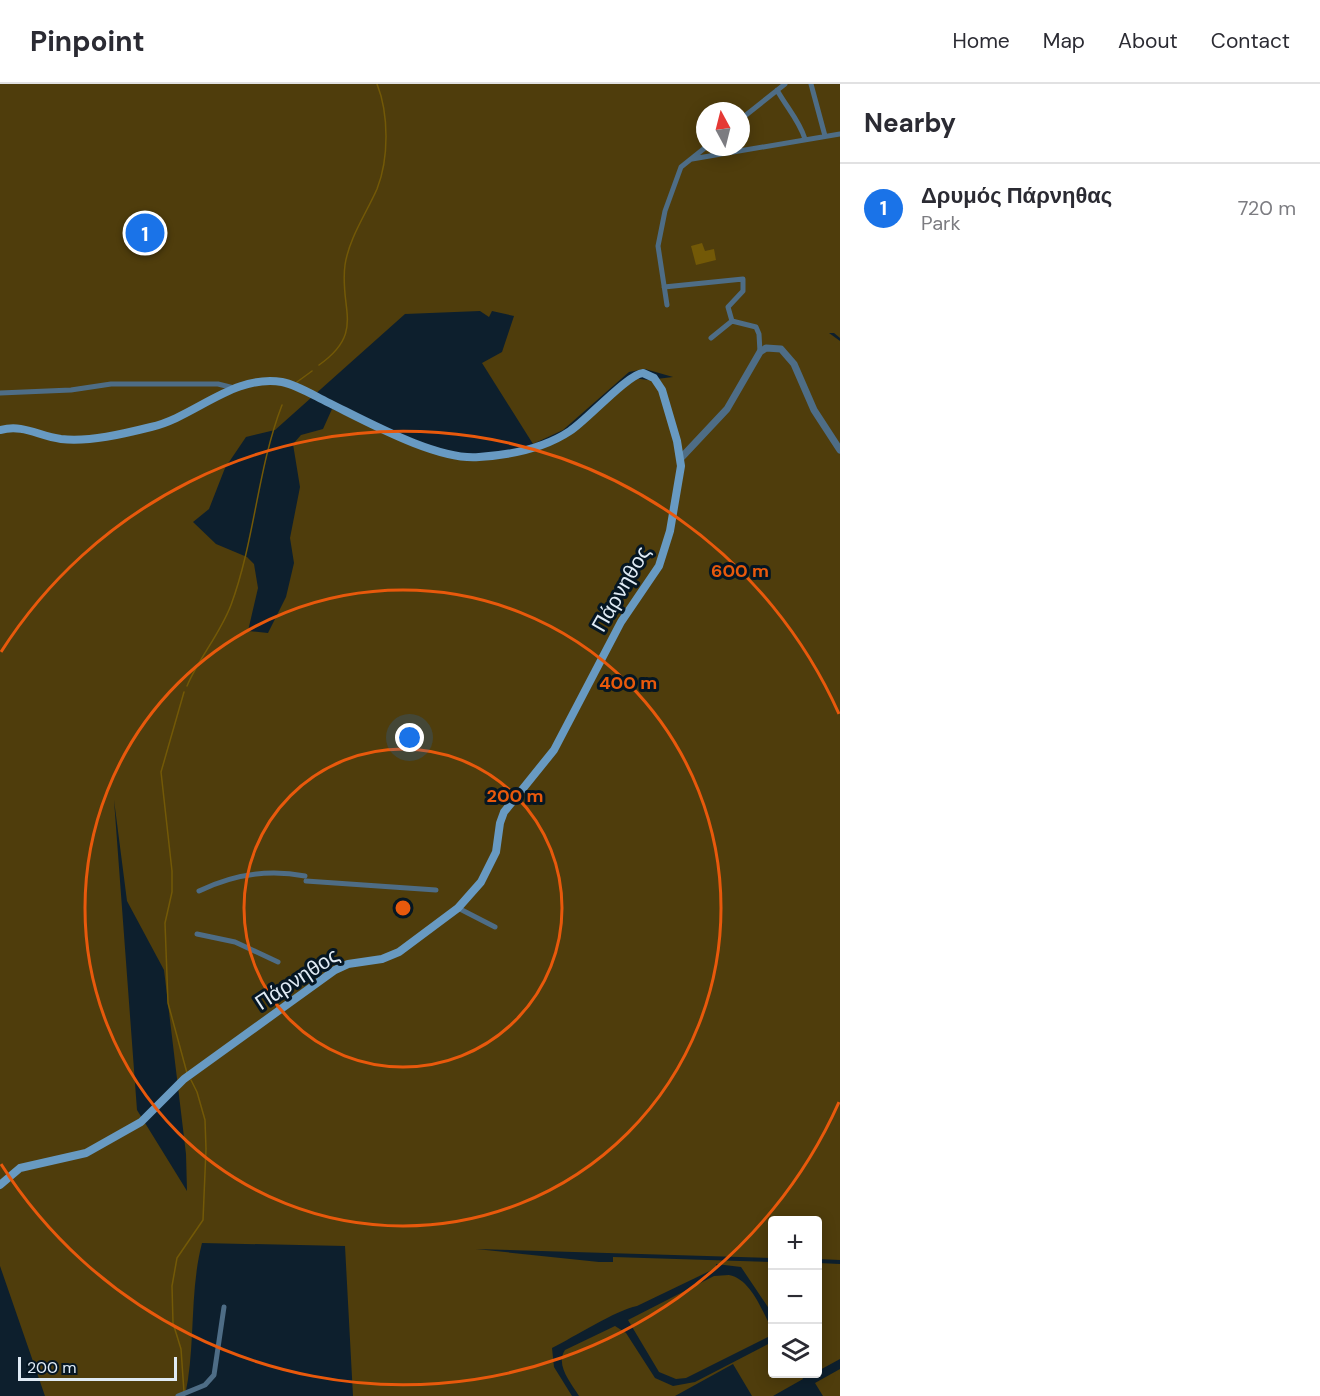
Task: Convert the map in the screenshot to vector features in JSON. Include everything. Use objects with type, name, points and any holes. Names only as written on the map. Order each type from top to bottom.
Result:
[{"type":"main road","name":"Πάρνηθος","points":[[0,430],[20,427],[69,440],[117,434],[176,419],[236,388],[258,383],[284,383],[408,440],[450,454],[478,457],[517,452],[551,442],[588,418],[632,376],[643,373],[654,378],[662,390],[681,458],[681,473],[670,531],[659,566],[621,622],[554,750],[507,807],[500,823],[493,861],[481,882],[458,908],[395,955],[348,964],[335,970],[184,1079],[150,1115],[132,1128],[75,1157],[20,1168],[0,1185]]},
{"type":"street","points":[[750,112],[785,84]]},
{"type":"street","points":[[812,84],[825,136]]},
{"type":"street","points":[[777,90],[788,110],[798,119],[805,139]]},
{"type":"street","points":[[691,159],[840,134]]},
{"type":"street","points":[[667,305],[658,246],[665,211],[681,167],[696,155]]},
{"type":"street","points":[[664,287],[743,279],[743,291],[727,309],[732,321]]},
{"type":"street","points":[[711,338],[732,321]]},
{"type":"street","points":[[681,458],[727,409],[760,352],[759,334],[756,327],[732,321]]},
{"type":"street","points":[[760,352],[775,347],[781,349],[789,358],[802,379],[814,410],[840,450]]},
{"type":"street","points":[[0,393],[71,390],[111,384],[218,384],[236,388]]},
{"type":"street","points":[[199,891],[226,878],[293,873],[306,878],[436,890]]},
{"type":"street","points":[[458,908],[495,927]]},
{"type":"street","points":[[197,934],[235,942],[278,962]]},
{"type":"street","points":[[178,1396],[205,1385],[214,1375],[224,1306]]},
{"type":"shaded area","points":[[0,84],[840,84],[840,338],[834,333],[829,333],[840,341],[840,1260],[822,1259],[822,1216],[768,1216],[768,1258],[476,1249],[599,1262],[613,1262],[613,1257],[768,1262],[768,1307],[741,1267],[716,1264],[716,1268],[607,1318],[552,1348],[554,1367],[572,1396],[353,1396],[345,1246],[202,1243],[195,1281],[185,1396],[45,1396],[0,1266]],"holes":[[[480,311],[489,317],[492,311],[514,316],[502,352],[482,363],[533,444],[563,430],[629,372],[645,369],[673,377],[648,380],[633,378],[566,436],[482,459],[399,439],[332,409],[323,429],[301,435],[293,444],[300,487],[290,538],[294,563],[286,597],[268,633],[248,631],[258,588],[254,564],[247,557],[216,544],[193,522],[209,509],[225,468],[246,437],[275,430],[405,314]],[[114,800],[127,901],[164,970],[186,1154],[187,1191],[137,1110]]]},
{"type":"shaded area","points":[[702,243],[705,251],[714,249],[716,260],[696,265],[691,246]]},
{"type":"shaded area","points":[[822,1263],[840,1264],[840,1359],[822,1369]]},
{"type":"shaded area","points":[[729,1275],[737,1278],[750,1289],[768,1321],[768,1337],[686,1378],[676,1379],[659,1372],[628,1320],[714,1276]]},
{"type":"shaded area","points":[[615,1326],[626,1333],[655,1378],[673,1386],[695,1382],[768,1344],[768,1378],[803,1379],[773,1396],[752,1396],[733,1364],[675,1396],[579,1396],[563,1368],[562,1356],[565,1350]]},
{"type":"shaded area","points":[[840,1369],[840,1396],[823,1396],[815,1383]]},
{"type":"waterway","points":[[319,365],[342,342],[346,330],[344,281],[347,255],[377,189],[384,164],[386,136],[384,109],[377,84]]},
{"type":"waterway","points":[[297,382],[312,371]]},
{"type":"waterway","points":[[187,686],[231,605],[246,555],[267,455],[282,405]]},
{"type":"waterway","points":[[184,692],[161,772],[172,871],[172,892],[165,923],[168,1003],[187,1073]]},
{"type":"waterway","points":[[184,1392],[181,1349],[173,1323],[172,1286],[177,1258],[203,1220],[206,1149],[205,1120],[191,1080]]},
{"type":"place","name":"Δρυμός Πάρνηθας","points":[[145,233]]}]
